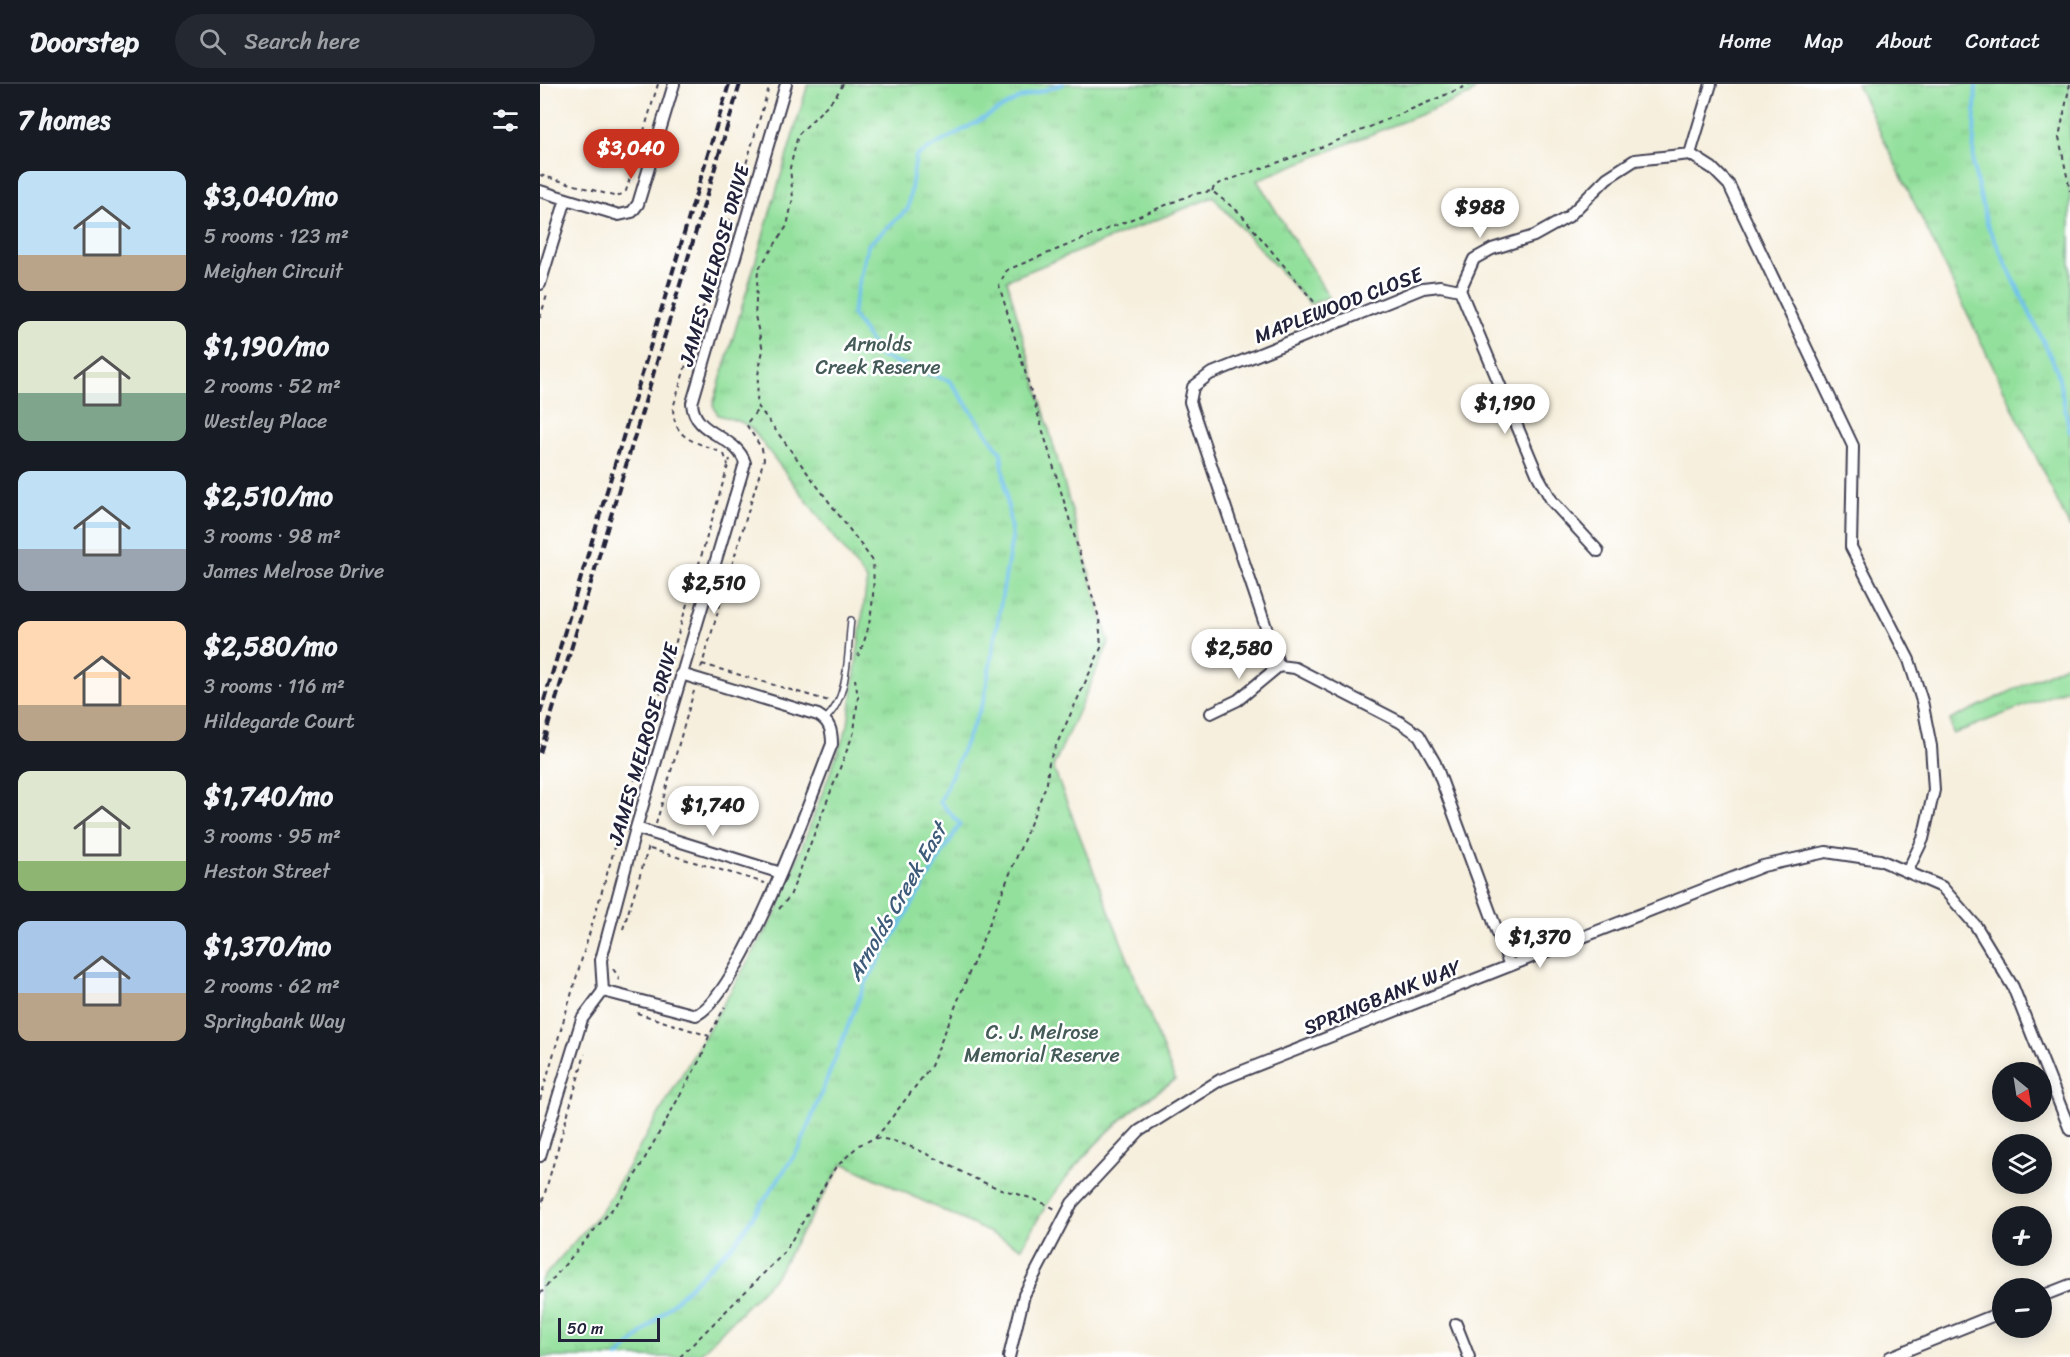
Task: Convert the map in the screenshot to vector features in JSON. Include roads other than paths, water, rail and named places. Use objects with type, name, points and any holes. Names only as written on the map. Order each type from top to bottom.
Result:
[{"type":"street","points":[[540,191],[619,214],[632,212],[638,204],[674,84]]},
{"type":"street","name":"JAMES MELROSE DRIVE","points":[[609,992],[601,960],[636,828],[745,463],[742,454],[734,445],[703,427],[693,413],[692,403],[786,84]]},
{"type":"street","points":[[1690,154],[1711,84]]},
{"type":"street","points":[[1598,551],[1552,501],[1538,476],[1460,290],[1474,259],[1492,249],[1534,236],[1568,217],[1607,178],[1635,160],[1690,154],[1712,168],[1729,185],[1853,446],[1851,547],[1909,660],[1922,700],[1931,746],[1934,790],[1923,839],[1906,872]]},
{"type":"street","points":[[540,284],[566,199]]},
{"type":"street","name":"MAPLEWOOD CLOSE","points":[[1279,666],[1190,402],[1193,387],[1210,374],[1423,288],[1440,286],[1460,290]]},
{"type":"street","points":[[1211,713],[1238,699],[1279,666],[1295,668],[1400,722],[1419,735],[1435,763],[1510,966]]},
{"type":"street","points":[[540,1156],[582,1019],[609,992],[696,1015],[714,1003],[750,940],[781,873],[832,744],[832,731],[825,719],[681,674]]},
{"type":"street","points":[[636,828],[781,873]]},
{"type":"street","name":"SPRINGBANK WAY","points":[[1009,1357],[1024,1295],[1072,1203],[1140,1131],[1220,1080],[1764,866],[1826,852],[1880,860],[1942,886],[1976,926],[2013,987],[2070,1130]]},
{"type":"street","points":[[2052,1292],[2070,1285]]},
{"type":"street","points":[[1890,1357],[1992,1316]]},
{"type":"street","points":[[1456,1324],[1469,1357]]},
{"type":"lane","points":[[825,719],[834,712],[838,704],[851,620]]},
{"type":"waterway","name":"Arnolds Creek East","points":[[618,1357],[738,1239],[800,1147],[864,986],[960,824],[940,802],[984,700],[1012,538],[1001,453],[950,381],[881,357],[852,314],[868,245],[908,209],[916,156],[1020,98],[1063,84]]},
{"type":"waterway","points":[[1976,84],[1973,166],[1987,224],[2057,370],[2070,432]]},
{"type":"railway","points":[[540,714],[729,84]]},
{"type":"railway","points":[[540,753],[740,84]]},
{"type":"park label","name":"Arnolds Creek Reserve","points":[[878,356]]},
{"type":"park label","name":"C. J. Melrose Memorial Reserve","points":[[1042,1044]]}]
